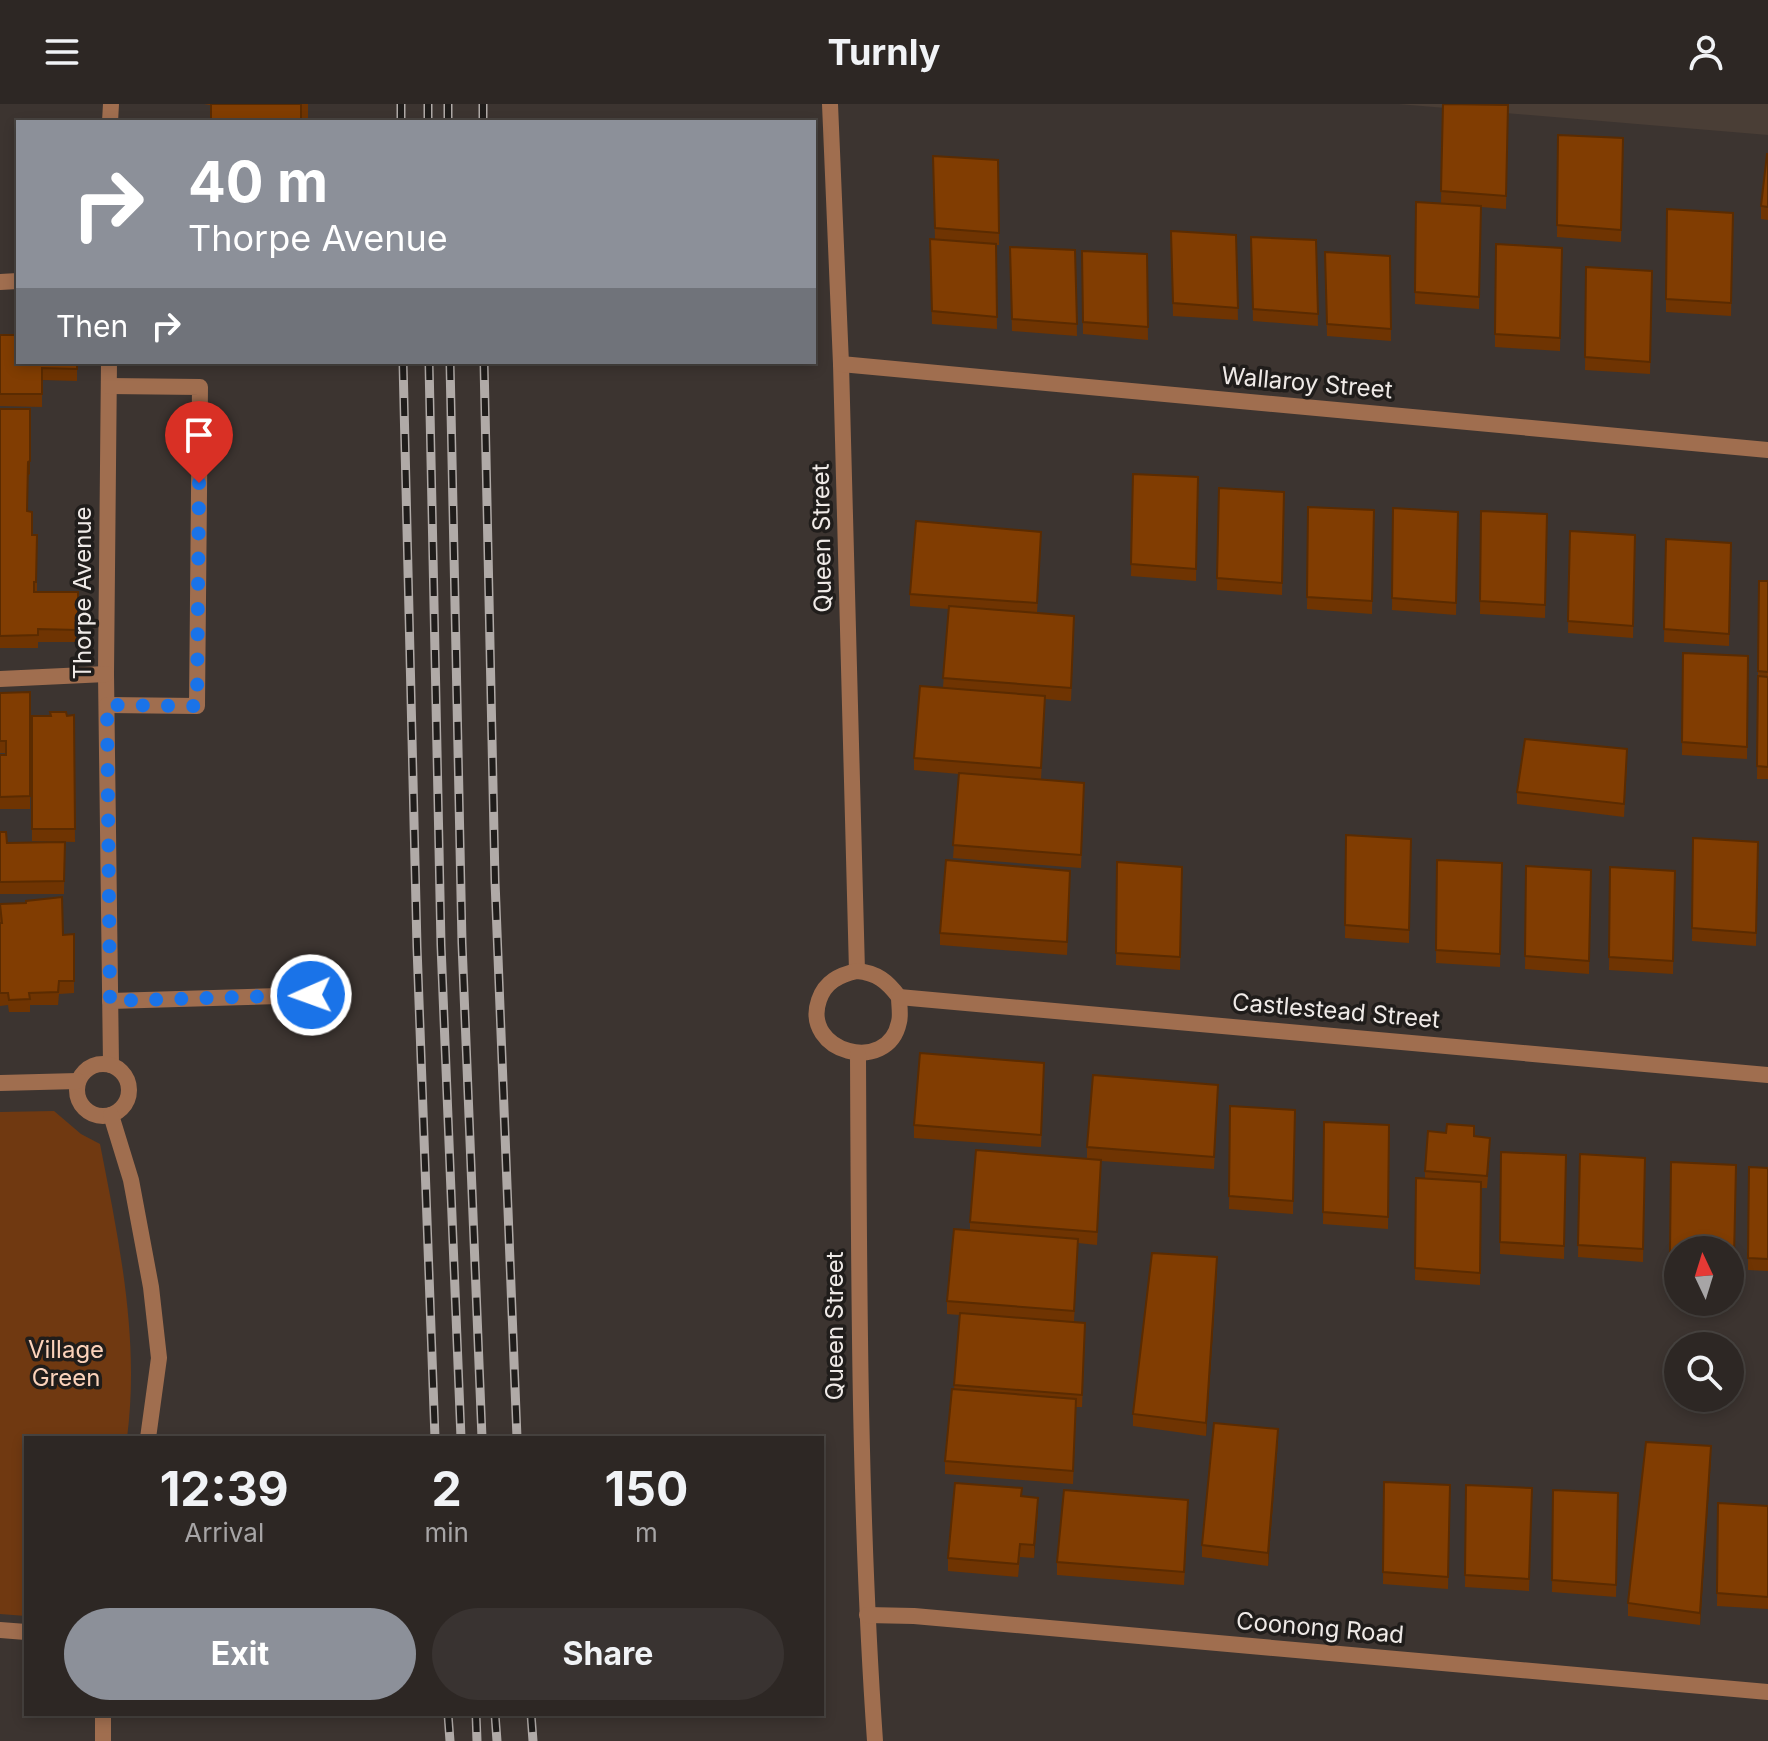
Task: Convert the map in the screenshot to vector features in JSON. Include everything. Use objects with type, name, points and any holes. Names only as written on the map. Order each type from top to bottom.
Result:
[{"type":"street","name":"Queen Street","points":[[830,104],[841,364],[857,971]]},
{"type":"street","name":"Thorpe Avenue","points":[[109,364],[106,674],[111,1065]]},
{"type":"street","name":"Wallaroy Street","points":[[841,364],[1768,450]]},
{"type":"street","points":[[107,705],[197,706],[200,403],[200,387],[109,386]]},
{"type":"street","points":[[0,679],[106,674]]},
{"type":"street","points":[[857,971],[881,977],[899,997],[899,1022],[893,1035],[872,1052],[858,1054],[844,1051],[822,1033],[817,1006],[822,992],[831,982],[843,974],[857,971]]},
{"type":"street","points":[[110,1001],[311,995]]},
{"type":"street","name":"Castlestead Street","points":[[899,997],[1768,1075]]},
{"type":"street","name":"Queen Street","points":[[858,1054],[859,1399],[875,1741]]},
{"type":"street","points":[[111,1065],[124,1075],[129,1091],[124,1106],[111,1115],[87,1112],[77,1098],[78,1081],[88,1069],[111,1065]]},
{"type":"street","points":[[0,1083],[78,1081]]},
{"type":"street","points":[[111,1115],[131,1180],[151,1287],[159,1358],[148,1436]]},
{"type":"street","name":"Coonong Road","points":[[867,1615],[914,1616],[1768,1692]]},
{"type":"street","points":[[0,1630],[24,1632]]},
{"type":"street","points":[[103,1716],[103,1741]]},
{"type":"shaded area","points":[[1398,104],[1768,104],[1768,135]]},
{"type":"green space","name":"Village Green","points":[[54,1111],[81,1134],[100,1144],[126,1290],[131,1364],[127,1436],[24,1436],[24,1616],[0,1614],[0,1112]]},
{"type":"building","points":[[211,104],[301,104],[301,120],[211,120]]},
{"type":"building","points":[[1443,104],[1508,105],[1506,196],[1441,191]]},
{"type":"building","points":[[1558,135],[1623,138],[1621,230],[1557,225]]},
{"type":"building","points":[[1768,154],[1768,207],[1761,206]]},
{"type":"building","points":[[933,156],[998,160],[999,233],[935,228]]},
{"type":"building","points":[[1416,202],[1481,206],[1479,297],[1415,292]]},
{"type":"building","points":[[1667,209],[1733,213],[1731,303],[1666,299]]},
{"type":"building","points":[[1171,231],[1236,235],[1238,308],[1173,303]]},
{"type":"building","points":[[1251,237],[1316,240],[1318,314],[1253,309]]},
{"type":"building","points":[[930,239],[996,244],[997,317],[932,311]]},
{"type":"building","points":[[1496,244],[1562,248],[1560,338],[1495,334]]},
{"type":"building","points":[[1010,247],[1075,250],[1077,324],[1012,319]]},
{"type":"building","points":[[1082,251],[1147,254],[1148,327],[1083,322]]},
{"type":"building","points":[[1325,252],[1390,256],[1391,329],[1327,324]]},
{"type":"building","points":[[1586,267],[1652,271],[1650,362],[1585,357]]},
{"type":"building","points":[[0,335],[16,335],[16,364],[77,364],[77,369],[42,368],[42,394],[0,394]]},
{"type":"building","points":[[0,409],[30,409],[27,511],[32,512],[32,535],[37,535],[34,592],[78,592],[78,630],[38,629],[38,635],[0,636]]},
{"type":"building","points":[[1133,474],[1198,477],[1196,569],[1131,564]]},
{"type":"building","points":[[1219,488],[1284,492],[1282,583],[1217,578]]},
{"type":"building","points":[[1308,507],[1374,510],[1372,601],[1307,597]]},
{"type":"building","points":[[1393,508],[1458,512],[1456,603],[1392,598]]},
{"type":"building","points":[[1481,511],[1547,514],[1545,605],[1480,601]]},
{"type":"building","points":[[916,521],[1041,532],[1037,603],[910,594]]},
{"type":"building","points":[[1570,531],[1635,535],[1633,626],[1568,621]]},
{"type":"building","points":[[1666,539],[1731,543],[1729,634],[1664,629]]},
{"type":"building","points":[[1759,581],[1768,581],[1768,672],[1758,671]]},
{"type":"building","points":[[949,606],[1074,616],[1071,688],[943,678]]},
{"type":"building","points":[[1683,653],[1748,656],[1747,747],[1682,742]]},
{"type":"building","points":[[1758,676],[1768,677],[1768,767],[1757,766]]},
{"type":"building","points":[[920,686],[1045,696],[1041,768],[914,758]]},
{"type":"building","points":[[30,692],[30,796],[0,797],[0,755],[6,755],[6,741],[0,741],[0,693]]},
{"type":"building","points":[[50,712],[74,715],[75,829],[32,829],[32,716],[51,716]]},
{"type":"building","points":[[1525,739],[1627,749],[1624,804],[1517,792]]},
{"type":"building","points":[[959,773],[1084,783],[1081,855],[953,845]]},
{"type":"building","points":[[0,832],[6,832],[7,843],[65,842],[64,881],[0,882]]},
{"type":"building","points":[[1346,835],[1411,839],[1409,930],[1345,925]]},
{"type":"building","points":[[1693,838],[1758,842],[1756,933],[1692,928]]},
{"type":"building","points":[[946,860],[1070,871],[1067,942],[940,933]]},
{"type":"building","points":[[1437,860],[1502,863],[1500,954],[1436,950]]},
{"type":"building","points":[[1117,862],[1182,867],[1180,957],[1116,953]]},
{"type":"building","points":[[1526,866],[1591,870],[1589,961],[1525,956]]},
{"type":"building","points":[[1610,867],[1675,871],[1673,961],[1609,957]]},
{"type":"building","points":[[62,897],[63,935],[74,934],[74,981],[59,981],[58,992],[29,993],[30,999],[9,1000],[8,993],[0,993],[0,904]]},
{"type":"building","points":[[920,1053],[1044,1063],[1041,1135],[914,1125]]},
{"type":"building","points":[[1093,1075],[1218,1085],[1214,1157],[1087,1147]]},
{"type":"building","points":[[1230,1106],[1295,1110],[1293,1201],[1229,1196]]},
{"type":"building","points":[[1324,1122],[1389,1125],[1388,1217],[1323,1212]]},
{"type":"building","points":[[1447,1124],[1474,1126],[1474,1136],[1490,1138],[1487,1176],[1425,1171],[1428,1131],[1446,1133]]},
{"type":"building","points":[[976,1150],[1101,1160],[1097,1232],[970,1222]]},
{"type":"building","points":[[1501,1152],[1566,1155],[1564,1246],[1500,1242]]},
{"type":"building","points":[[1580,1154],[1645,1158],[1643,1249],[1578,1245]]},
{"type":"building","points":[[1671,1162],[1736,1165],[1734,1236],[1670,1236]]},
{"type":"building","points":[[1749,1167],[1768,1168],[1768,1259],[1748,1258]]},
{"type":"building","points":[[1416,1178],[1481,1182],[1480,1273],[1415,1268]]},
{"type":"building","points":[[954,1229],[1078,1239],[1074,1311],[947,1301]]},
{"type":"building","points":[[1152,1253],[1217,1257],[1206,1423],[1133,1414]]},
{"type":"building","points":[[960,1313],[1085,1323],[1082,1395],[954,1385]]},
{"type":"building","points":[[952,1389],[1076,1399],[1073,1471],[945,1461]]},
{"type":"building","points":[[1214,1423],[1278,1429],[1268,1553],[1202,1545]]},
{"type":"building","points":[[1646,1442],[1711,1446],[1700,1613],[1628,1603]]},
{"type":"building","points":[[1384,1482],[1450,1485],[1448,1577],[1383,1572]]},
{"type":"building","points":[[955,1483],[1022,1488],[1021,1496],[1038,1498],[1034,1545],[1020,1544],[1018,1564],[948,1558]]},
{"type":"building","points":[[1466,1485],[1532,1488],[1529,1579],[1465,1575]]},
{"type":"building","points":[[1064,1490],[1188,1500],[1184,1572],[1057,1562]]},
{"type":"building","points":[[1553,1490],[1618,1493],[1616,1585],[1552,1580]]},
{"type":"building","points":[[1718,1503],[1768,1506],[1768,1597],[1717,1593]]},
{"type":"railway","points":[[401,104],[401,120]]},
{"type":"railway","points":[[428,104],[428,120]]},
{"type":"railway","points":[[448,104],[448,120]]},
{"type":"railway","points":[[483,104],[483,120]]},
{"type":"railway","points":[[403,364],[417,947],[435,1436]]},
{"type":"railway","points":[[429,364],[441,945],[461,1436]]},
{"type":"railway","points":[[450,364],[462,943],[482,1436]]},
{"type":"railway","points":[[484,364],[495,881],[517,1436]]},
{"type":"railway","points":[[448,1716],[450,1741]]},
{"type":"railway","points":[[476,1716],[477,1741]]},
{"type":"railway","points":[[495,1716],[497,1741]]},
{"type":"railway","points":[[531,1716],[533,1741]]},
{"type":"route","points":[[199,483],[197,706],[107,705],[110,1001],[311,995]]}]
